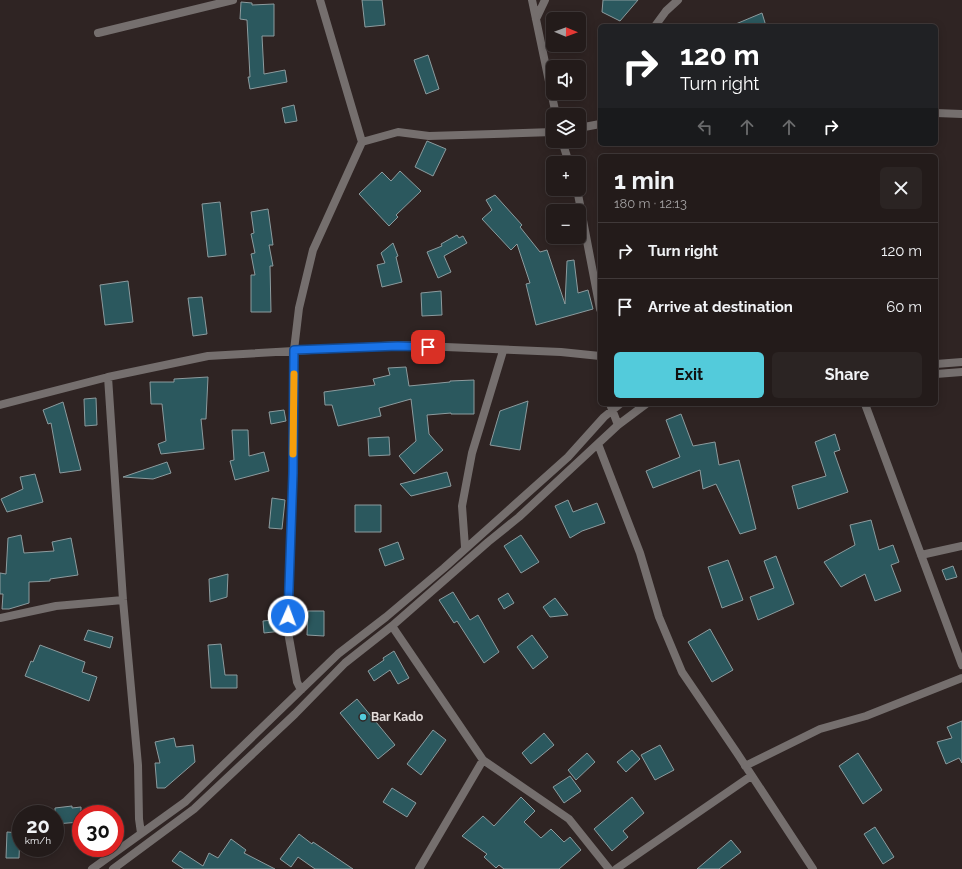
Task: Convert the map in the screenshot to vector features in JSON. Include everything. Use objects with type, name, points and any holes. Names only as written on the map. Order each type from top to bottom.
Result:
[{"type":"street","points":[[98,33],[233,0]]},
{"type":"street","points":[[301,690],[297,682],[288,632],[293,473],[294,350],[299,308],[313,250],[362,142],[320,0]]},
{"type":"street","points":[[532,0],[555,108]]},
{"type":"street","points":[[536,19],[545,0]]},
{"type":"street","points":[[656,24],[666,11],[678,0]]},
{"type":"street","points":[[938,113],[962,114]]},
{"type":"street","points":[[586,127],[598,124]]},
{"type":"street","points":[[362,142],[398,132],[429,136],[546,132]]},
{"type":"street","points":[[578,196],[598,299]]},
{"type":"street","points":[[0,405],[108,377],[208,356],[294,350],[398,346],[561,352],[598,356]]},
{"type":"street","points":[[465,547],[462,506],[472,453],[503,351]]},
{"type":"street","points":[[938,364],[962,362]]},
{"type":"street","points":[[938,374],[962,372]]},
{"type":"street","points":[[108,377],[123,600],[138,765],[139,819],[141,833]]},
{"type":"street","points":[[113,869],[194,809],[296,714],[345,662],[392,626],[488,542],[519,517],[618,425],[643,406]]},
{"type":"street","points":[[867,406],[962,665]]},
{"type":"street","points":[[92,869],[185,802],[338,654],[386,617],[444,568],[465,547],[568,457],[611,408],[618,425]]},
{"type":"street","points":[[598,444],[640,553],[659,617],[682,672],[813,869]]},
{"type":"street","points":[[921,554],[962,546]]},
{"type":"street","points":[[0,618],[56,606],[123,600]]},
{"type":"street","points":[[392,626],[483,760],[569,819],[609,869]]},
{"type":"street","points":[[745,766],[820,729],[866,716],[962,678]]},
{"type":"street","points":[[419,869],[483,760]]},
{"type":"street","points":[[616,869],[751,776]]},
{"type":"building","points":[[362,0],[382,0],[385,25],[365,27]]},
{"type":"building","points":[[603,0],[638,0],[620,21],[602,12]]},
{"type":"building","points":[[241,2],[252,3],[252,5],[274,4],[274,36],[262,36],[264,74],[285,70],[287,82],[250,89],[248,77],[250,77],[247,20],[240,19]]},
{"type":"building","points":[[762,13],[765,24],[736,24]]},
{"type":"building","points":[[428,55],[439,89],[426,94],[414,60]]},
{"type":"building","points":[[294,105],[297,121],[285,123],[282,108]]},
{"type":"building","points":[[427,141],[446,149],[433,176],[415,167]]},
{"type":"building","points":[[400,171],[421,191],[396,215],[398,217],[389,226],[359,194],[382,172],[391,181]]},
{"type":"building","points":[[495,195],[522,225],[520,227],[540,252],[547,250],[565,304],[567,261],[574,260],[578,293],[588,290],[593,309],[536,325],[526,284],[530,283],[517,244],[511,250],[482,219],[492,210],[486,200]]},
{"type":"building","points":[[220,202],[226,255],[208,257],[202,204]]},
{"type":"building","points":[[268,209],[273,245],[269,245],[273,266],[270,266],[271,312],[251,312],[251,275],[255,275],[251,254],[255,253],[251,234],[254,233],[251,212]]},
{"type":"building","points":[[457,235],[459,238],[463,236],[467,243],[444,256],[451,272],[438,278],[427,252],[442,246],[441,244]]},
{"type":"building","points":[[393,243],[398,256],[396,257],[402,282],[382,287],[377,265],[385,263],[381,253]]},
{"type":"building","points":[[128,281],[133,322],[105,325],[100,285]]},
{"type":"building","points":[[441,291],[442,315],[422,316],[421,293]]},
{"type":"building","points":[[202,297],[207,334],[193,336],[188,298]]},
{"type":"building","points":[[406,367],[409,386],[450,381],[474,380],[474,414],[451,413],[427,415],[429,434],[443,450],[414,474],[399,456],[416,441],[411,399],[379,408],[381,416],[338,426],[332,405],[325,405],[324,392],[375,385],[373,379],[390,375],[388,368]]},
{"type":"building","points":[[208,377],[206,419],[201,419],[204,449],[161,454],[158,444],[166,441],[162,404],[151,404],[150,382],[174,382],[174,379]]},
{"type":"building","points":[[96,398],[97,425],[85,426],[84,399]]},
{"type":"building","points":[[528,401],[520,450],[490,445],[500,411]]},
{"type":"building","points":[[63,402],[81,470],[60,473],[51,423],[48,424],[43,410]]},
{"type":"building","points":[[284,410],[286,421],[271,424],[269,412]]},
{"type":"building","points":[[681,414],[693,446],[715,442],[719,465],[739,460],[756,529],[740,534],[716,484],[703,489],[700,470],[653,488],[646,471],[680,457],[666,420]]},
{"type":"building","points":[[232,430],[248,430],[249,456],[264,452],[269,471],[235,480],[230,461],[234,460]]},
{"type":"building","points":[[835,434],[840,450],[834,452],[848,492],[798,509],[792,486],[826,476],[815,442]]},
{"type":"building","points":[[389,437],[390,455],[369,456],[368,438]]},
{"type":"building","points":[[167,462],[171,473],[153,479],[123,477]]},
{"type":"building","points":[[447,472],[451,486],[411,496],[400,484]]},
{"type":"building","points":[[35,474],[43,502],[7,512],[1,499],[23,489],[20,477]]},
{"type":"building","points":[[272,498],[285,500],[282,529],[269,528]]},
{"type":"building","points":[[568,500],[573,512],[597,503],[605,523],[582,531],[570,538],[555,506]]},
{"type":"building","points":[[355,505],[381,505],[381,532],[355,532]]},
{"type":"building","points":[[871,520],[879,550],[893,545],[899,562],[891,565],[901,591],[875,601],[865,574],[841,587],[824,562],[855,545],[850,525]]},
{"type":"building","points":[[21,535],[24,553],[54,551],[52,542],[71,538],[78,575],[50,579],[50,581],[29,582],[29,603],[9,609],[2,609],[3,594],[0,594],[0,573],[6,574],[8,538]]},
{"type":"building","points":[[521,535],[539,562],[521,573],[504,546]]},
{"type":"building","points":[[398,542],[404,559],[385,566],[379,549]]},
{"type":"building","points":[[776,556],[794,604],[758,620],[750,597],[774,588],[764,561]]},
{"type":"building","points":[[728,560],[743,600],[722,608],[708,567]]},
{"type":"building","points":[[953,566],[957,577],[946,580],[942,570]]},
{"type":"building","points":[[228,574],[227,597],[210,602],[209,579]]},
{"type":"building","points":[[453,592],[470,620],[478,615],[499,652],[484,663],[457,621],[454,623],[439,600]]},
{"type":"building","points":[[508,593],[514,603],[504,609],[498,599]]},
{"type":"building","points":[[555,598],[568,615],[550,617],[543,607]]},
{"type":"building","points":[[308,611],[324,611],[324,636],[307,635]]},
{"type":"building","points":[[281,619],[282,631],[264,633],[263,621]]},
{"type":"building","points":[[710,629],[733,670],[712,682],[688,642]]},
{"type":"building","points":[[88,630],[113,637],[110,648],[84,640]]},
{"type":"building","points":[[532,635],[548,657],[533,669],[517,647]]},
{"type":"building","points":[[221,644],[225,675],[237,675],[237,688],[211,688],[208,645]]},
{"type":"building","points":[[40,645],[85,662],[82,672],[97,677],[89,701],[25,676]]},
{"type":"building","points":[[394,651],[409,678],[398,684],[390,670],[374,681],[368,671]]},
{"type":"building","points":[[357,699],[395,745],[378,759],[340,713]]},
{"type":"building","points":[[962,721],[962,763],[959,758],[946,764],[937,742],[952,738],[947,727]]},
{"type":"building","points":[[433,730],[446,740],[421,775],[407,764]]},
{"type":"building","points":[[544,733],[554,745],[531,764],[522,753]]},
{"type":"building","points":[[174,738],[176,747],[193,745],[195,762],[165,788],[157,788],[155,763],[160,763],[155,742]]},
{"type":"building","points":[[660,745],[674,770],[655,780],[641,755]]},
{"type":"building","points":[[632,750],[640,759],[626,772],[617,762]]},
{"type":"building","points":[[587,753],[595,762],[576,780],[568,770]]},
{"type":"building","points":[[858,753],[882,790],[863,804],[839,766]]},
{"type":"building","points":[[570,776],[581,791],[564,803],[553,787]]},
{"type":"building","points":[[392,788],[416,803],[407,817],[383,802]]},
{"type":"building","points":[[521,797],[535,811],[524,822],[541,838],[551,829],[564,842],[570,837],[581,850],[559,869],[504,869],[499,865],[496,868],[484,857],[487,854],[462,836],[483,816],[494,826]]},
{"type":"building","points":[[632,797],[644,813],[623,831],[628,837],[612,851],[594,829]]},
{"type":"building","points":[[72,806],[72,823],[64,823],[64,807]]},
{"type":"building","points":[[875,827],[894,857],[883,864],[864,834]]},
{"type":"building","points":[[7,832],[12,832],[12,857],[19,858],[6,858]]},
{"type":"building","points":[[299,834],[312,844],[313,842],[353,869],[315,869],[298,857],[291,867],[280,859]]},
{"type":"building","points":[[231,839],[246,850],[244,853],[275,869],[184,869],[172,861],[180,851],[203,866],[209,853],[218,858]]},
{"type":"building","points":[[731,840],[741,852],[719,869],[697,869]]},
{"type":"slow traffic","points":[[293,454],[294,374]]},
{"type":"place","name":"Bar Kado","points":[[363,717]]},
{"type":"route","points":[[288,616],[293,473],[294,350],[398,346],[428,347]]}]
